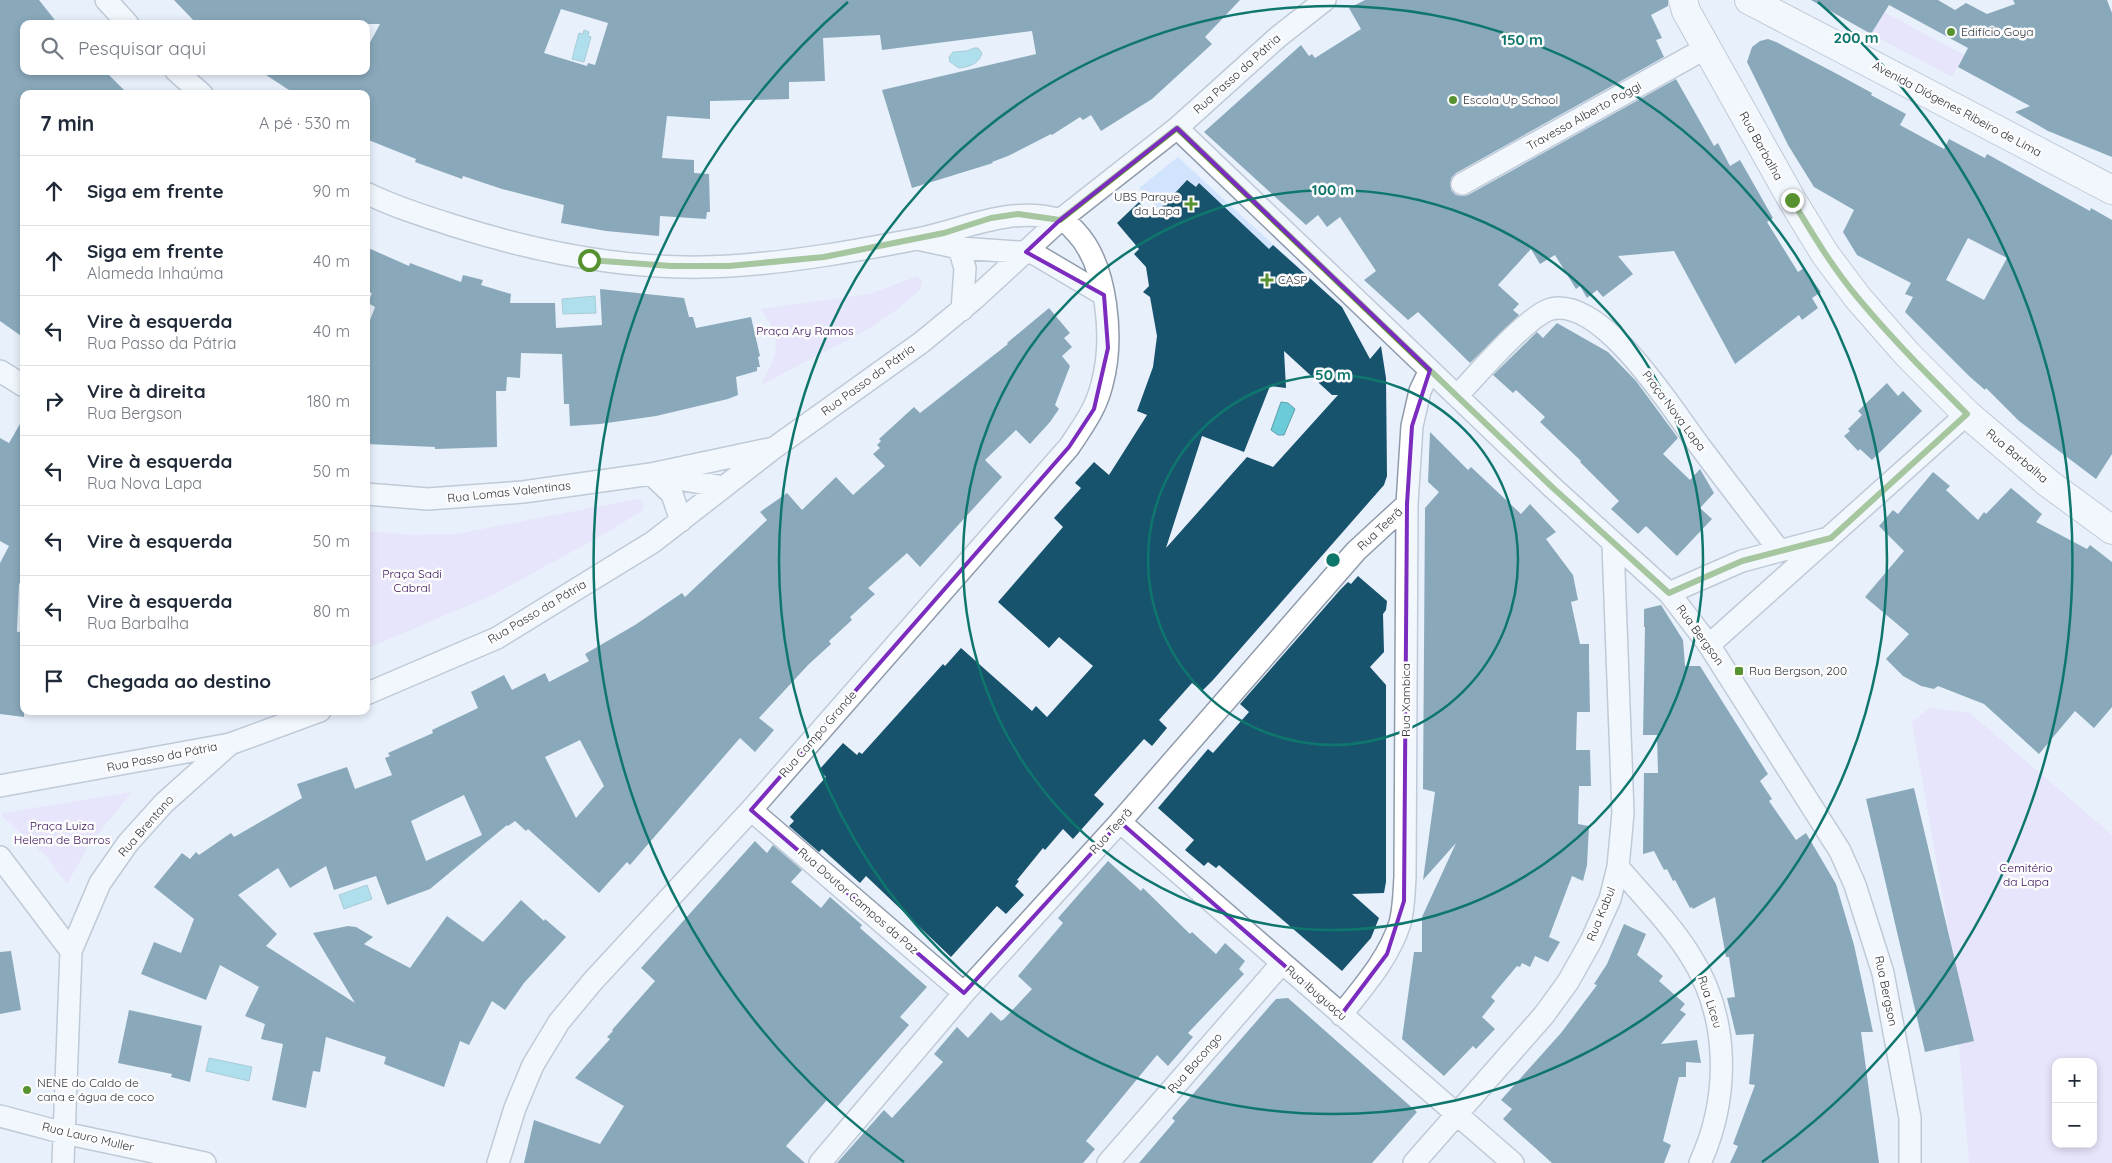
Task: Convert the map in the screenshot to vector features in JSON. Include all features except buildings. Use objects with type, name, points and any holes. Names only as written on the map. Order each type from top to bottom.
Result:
[{"type":"main road","name":"Rua Barbalha","points":[[1683,0],[1686,11],[1706,48],[1792,200],[1825,254],[1858,298],[1908,355],[1967,414],[2048,483],[2112,530]]},
{"type":"main road","name":"Avenida Diógenes Ribeiro de Lima","points":[[1749,0],[2112,190]]},
{"type":"street","points":[[106,0],[124,20]]},
{"type":"street","name":"Rua Passo da Pátria","points":[[370,692],[497,638],[653,542],[774,448],[922,342],[962,310],[1060,220],[1177,128],[1278,37],[1325,0]]},
{"type":"street","name":"Travessa Alberto Poggi","points":[[1462,184],[1706,48]]},
{"type":"street","points":[[181,75],[197,90]]},
{"type":"street","name":"Rua Bergson","points":[[1177,128],[1613,545],[1669,593],[1709,645],[1840,851],[1855,885],[1883,973],[1910,1118],[1910,1163]]},
{"type":"street","points":[[370,195],[394,206],[492,238],[589,260],[671,266],[729,266],[824,257],[917,239],[944,233],[991,218],[1018,214],[1060,220]]},
{"type":"street","name":"Rua Campo Grande","points":[[498,1163],[515,1108],[533,1065],[559,1022],[593,981],[751,810],[1069,447],[1094,409],[1103,382],[1108,348],[1101,277],[1094,257],[1083,239],[1067,222],[1060,220]]},
{"type":"street","points":[[917,239],[959,248],[1033,253],[1104,295]]},
{"type":"street","points":[[959,248],[965,268],[962,310]]},
{"type":"street","name":"Praça Nova Lapa","points":[[1457,396],[1520,331],[1545,311],[1567,308],[1581,313],[1607,332],[1639,365],[1670,402],[1697,442],[1779,550]]},
{"type":"street","name":"Rua Xambica","points":[[1341,1015],[1386,954],[1400,921],[1404,901],[1406,877],[1407,504],[1412,426],[1420,391],[1430,370]]},
{"type":"street","points":[[0,371],[20,384]]},
{"type":"street","points":[[1709,645],[1831,538],[1967,414]]},
{"type":"street","name":"Rua Lomas Valentinas","points":[[370,494],[438,499],[523,492],[651,474],[774,448]]},
{"type":"street","points":[[651,474],[672,494],[681,520]]},
{"type":"street","name":"Rua Lomas Valentinas","points":[[651,474],[724,488]]},
{"type":"street","name":"Rua Teerã","points":[[820,1163],[964,992],[1120,822],[1356,551],[1407,504]]},
{"type":"street","points":[[1669,593],[1742,561],[1831,538]]},
{"type":"street","name":"Rua Kabul","points":[[1414,1163],[1544,1015],[1568,982],[1591,941],[1610,899],[1618,867],[1623,813],[1613,545]]},
{"type":"street","name":"Rua Passo da Pátria","points":[[0,786],[230,744],[309,715]]},
{"type":"street","name":"Rua Brentano","points":[[63,1163],[71,951],[100,883],[128,843],[164,803],[230,744]]},
{"type":"street","name":"Rua Doutor Campos da Paz","points":[[751,810],[964,992]]},
{"type":"street","name":"Rua Ibuguaçu","points":[[1120,822],[1513,1163]]},
{"type":"street","points":[[0,857],[71,951]]},
{"type":"street","name":"Rua Liceu","points":[[1618,867],[1689,954],[1703,979],[1715,1011],[1720,1034],[1721,1080],[1713,1124],[1700,1163]]},
{"type":"street","name":"Rua Bacongo","points":[[1108,1163],[1282,963]]},
{"type":"street","name":"Rua Lauro Muller","points":[[0,1116],[64,1133],[205,1163]]},
{"type":"highlighted area","points":[[1177,128],[1430,370],[1412,426],[1407,504],[1404,901],[1387,954],[1341,1015],[1120,822],[964,993],[751,810],[1069,447],[1094,409],[1108,348],[1104,295],[1026,252],[1060,220]]},
{"type":"shaded area","points":[[1178,157],[1332,298],[1248,311],[1139,188]]},
{"type":"green space","points":[[1884,12],[1964,55],[1952,77],[1871,34]]},
{"type":"green space","name":"Praça Ary Ramos","points":[[918,276],[922,280],[920,290],[899,308],[870,328],[761,385],[771,364],[776,347],[773,329],[760,309],[869,294]]},
{"type":"green space","name":"Praça Sadi Cabral","points":[[637,499],[642,501],[644,505],[642,511],[606,533],[495,594],[370,647],[370,531],[414,535],[456,534]]},
{"type":"green space","name":"Cemitério da Lapa","points":[[1930,708],[1970,713],[2112,835],[2112,1163],[1969,1163],[1950,939],[1912,722]]},
{"type":"green space","name":"Praça Luiza Helena de Barros","points":[[132,792],[89,845],[67,884],[46,856],[2,816],[3,813]]},
{"type":"water","points":[[584,30],[589,32],[588,36],[591,37],[584,62],[572,59],[579,33],[583,34]]},
{"type":"water","points":[[978,48],[982,53],[979,60],[973,64],[959,68],[950,62],[949,57],[953,52],[967,51]]},
{"type":"water","points":[[595,296],[596,313],[563,314],[562,299]]},
{"type":"water","points":[[1281,402],[1288,403],[1295,409],[1284,435],[1278,435],[1271,430]]},
{"type":"water","points":[[367,885],[372,899],[344,909],[339,895]]},
{"type":"water","points":[[209,1058],[252,1067],[249,1081],[206,1071]]},
{"type":"place","name":"Edifício Goya","points":[[1951,32]]},
{"type":"place","name":"Escola Up School","points":[[1453,100]]},
{"type":"place","name":"UBS Parque da Lapa","points":[[1191,204]]},
{"type":"place","name":"CASP","points":[[1267,280]]},
{"type":"place","name":"Rua Bergson, 200","points":[[1739,671]]},
{"type":"place","name":"NENE do Caldo de cana e água de coco","points":[[27,1090]]},
{"type":"route","points":[[589,260],[671,266],[729,266],[824,257],[944,233],[991,218],[1018,214],[1060,220],[1177,128],[1613,545],[1669,593],[1742,561],[1831,538],[1967,414],[1908,355],[1858,298],[1825,254],[1792,200]]}]
